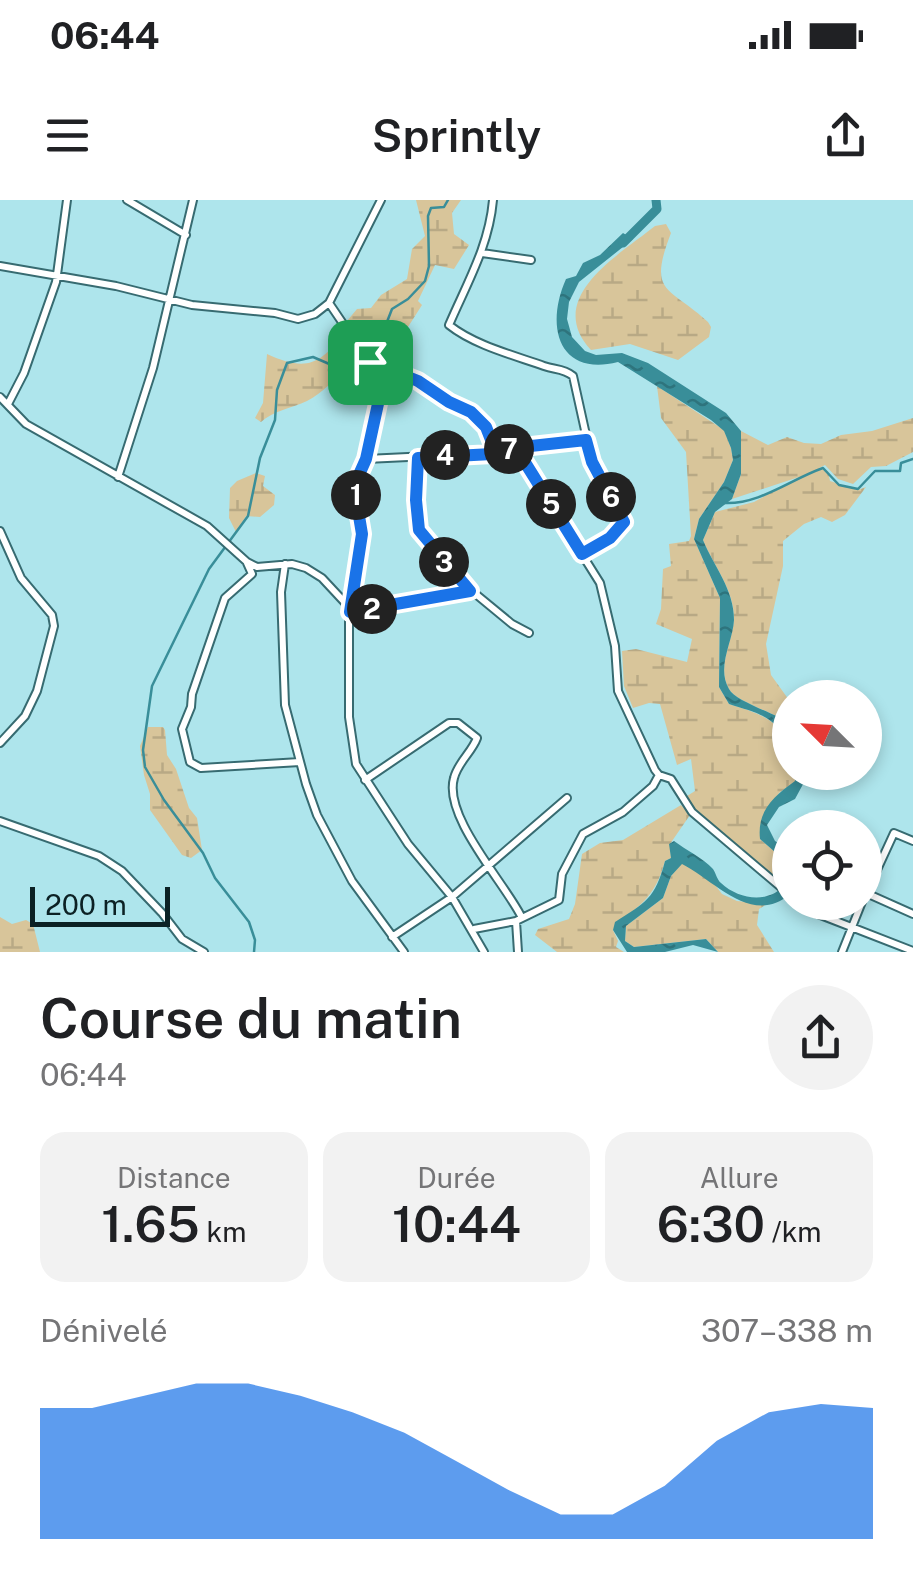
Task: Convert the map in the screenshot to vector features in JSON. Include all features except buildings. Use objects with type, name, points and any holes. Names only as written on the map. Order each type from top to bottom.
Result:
[{"type":"street","points":[[8,404],[24,372],[56,277],[67,200]]},
{"type":"street","points":[[127,200],[186,236]]},
{"type":"street","points":[[118,477],[171,301],[193,200]]},
{"type":"street","points":[[0,266],[116,286],[171,301],[298,319],[315,314],[329,303],[381,200]]},
{"type":"street","points":[[493,200],[482,252],[449,324],[474,339],[550,368],[566,370],[573,376],[592,462],[624,522],[610,538],[582,554]]},
{"type":"street","points":[[482,252],[532,260]]},
{"type":"street","points":[[329,303],[380,380]]},
{"type":"street","points":[[370,362],[418,381],[471,412],[486,427],[495,450]]},
{"type":"street","points":[[383,368],[366,459],[354,486],[362,534],[350,609],[348,700],[352,746],[365,780],[408,844],[452,897],[484,952]]},
{"type":"street","points":[[0,397],[36,431],[206,526],[247,562],[258,567],[286,564],[306,568],[322,578],[350,609]]},
{"type":"street","points":[[366,459],[492,454],[495,450],[586,440]]},
{"type":"street","points":[[516,448],[600,583],[615,646],[618,691],[658,775],[671,779],[692,812],[772,880]]},
{"type":"street","points":[[418,458],[419,530],[470,591],[529,633]]},
{"type":"street","points":[[0,531],[21,578],[52,615],[54,626],[38,691],[25,716],[0,744]]},
{"type":"street","points":[[247,562],[252,574],[225,598],[182,729],[190,762],[201,768],[300,762]]},
{"type":"street","points":[[286,564],[281,592],[285,705],[300,762],[332,846],[404,952]]},
{"type":"street","points":[[350,609],[470,591]]},
{"type":"street","points":[[365,780],[449,723],[458,723],[478,741],[457,769],[452,792],[461,819],[518,918],[518,952]]},
{"type":"street","points":[[474,930],[518,918],[560,900],[562,874],[584,834],[623,812],[653,786],[658,775]]},
{"type":"street","points":[[392,937],[452,897],[567,798]]},
{"type":"street","points":[[0,821],[99,856],[122,871],[182,939],[204,952]]},
{"type":"street","points":[[882,859],[894,833],[913,841]]},
{"type":"street","points":[[882,902],[913,914]]},
{"type":"street","points":[[835,920],[913,951]]},
{"type":"street","points":[[842,952],[855,920]]},
{"type":"green space","points":[[416,200],[461,200],[452,213],[454,234],[469,245],[454,269],[435,265],[418,301],[422,305],[408,327],[408,343],[388,332],[366,348],[347,321],[357,309],[371,308],[381,295],[407,279],[412,249],[425,236]]},
{"type":"green space","points":[[666,224],[671,233],[661,268],[662,279],[673,294],[708,322],[709,337],[678,360],[630,344],[591,350],[578,331],[576,313],[591,279],[655,226]]},
{"type":"green space","points":[[344,332],[355,351],[344,357],[347,368],[307,401],[261,422],[255,418],[263,403],[267,354],[291,363],[310,362],[327,353]]},
{"type":"green space","points":[[657,386],[724,430],[731,448],[733,460],[724,482],[699,519],[694,539],[720,598],[719,687],[729,704],[772,723],[772,790],[783,790],[760,839],[772,849],[772,876],[689,805],[687,796],[695,791],[691,759],[677,765],[660,704],[633,708],[624,686],[622,651],[636,649],[687,662],[692,639],[656,624],[661,609],[663,569],[671,566],[669,544],[689,541],[691,536],[686,452],[661,418]]},
{"type":"green space","points":[[913,418],[913,452],[886,466],[871,467],[853,484],[838,479],[825,465],[819,468],[828,471],[830,481],[858,490],[866,487],[845,515],[832,522],[821,517],[804,524],[783,541],[783,566],[766,644],[775,680],[772,714],[733,694],[725,681],[733,608],[703,540],[715,512],[754,502],[799,477],[732,499],[741,474],[741,431],[768,445],[787,437],[821,444],[841,435],[872,431]]},
{"type":"green space","points":[[256,473],[265,476],[263,486],[275,495],[274,505],[260,517],[246,516],[236,532],[229,518],[230,488]]},
{"type":"green space","points":[[148,727],[165,730],[167,755],[197,818],[202,850],[191,858],[182,855],[150,810],[140,746]]},
{"type":"green space","points":[[681,805],[690,815],[670,844],[671,858],[665,861],[651,893],[613,930],[618,941],[616,947],[624,952],[557,952],[535,935],[538,929],[569,919],[582,854],[600,843],[623,840]]},
{"type":"green space","points":[[682,863],[709,877],[722,894],[737,901],[767,904],[759,909],[757,925],[774,952],[718,952],[706,939],[634,947],[625,941],[626,926],[663,898],[671,876]]},
{"type":"green space","points":[[0,917],[12,924],[26,920],[33,924],[40,952],[0,952]]},
{"type":"water","points":[[623,233],[633,239],[579,282],[569,302],[567,319],[572,337],[585,351],[596,355],[622,353],[648,363],[726,413],[741,431],[741,474],[732,499],[715,512],[703,540],[733,609],[725,681],[733,694],[772,714],[772,722],[729,704],[719,687],[720,598],[694,539],[699,519],[724,482],[733,460],[724,431],[618,362],[582,362],[562,344],[557,314],[566,279],[576,276],[583,263],[600,255]]},
{"type":"water","points":[[800,790],[795,799],[772,810],[767,825],[772,849],[760,839],[761,820],[780,793]]},
{"type":"water","points":[[674,841],[704,861],[730,890],[751,897],[772,894],[772,904],[748,903],[734,897],[682,864],[671,876],[663,898],[626,926],[625,941],[634,947],[706,939],[718,952],[693,945],[665,952],[627,952],[613,930],[615,922],[653,892],[665,861],[671,858],[669,844]]},
{"type":"waterway","points":[[365,350],[385,327],[392,309],[425,281],[429,266],[428,216],[431,208],[444,207],[448,200]]},
{"type":"waterway","points":[[623,243],[657,209],[656,200]]},
{"type":"waterway","points":[[254,952],[249,922],[215,878],[203,853],[145,767],[143,750],[152,686],[209,569],[248,516],[260,458],[275,420],[277,390],[287,363],[313,357],[334,366],[360,353]]},
{"type":"waterway","points":[[724,503],[762,496],[823,468],[839,485],[858,489],[875,471],[900,471],[901,463],[913,459]]},
{"type":"route","points":[[370,362],[381,390],[366,459],[354,486],[362,534],[350,612],[470,591],[419,530],[418,458],[492,454],[495,450],[516,448],[582,554],[610,538],[624,522],[592,462],[586,440],[495,450],[486,427],[471,412],[418,381],[370,362]]}]
